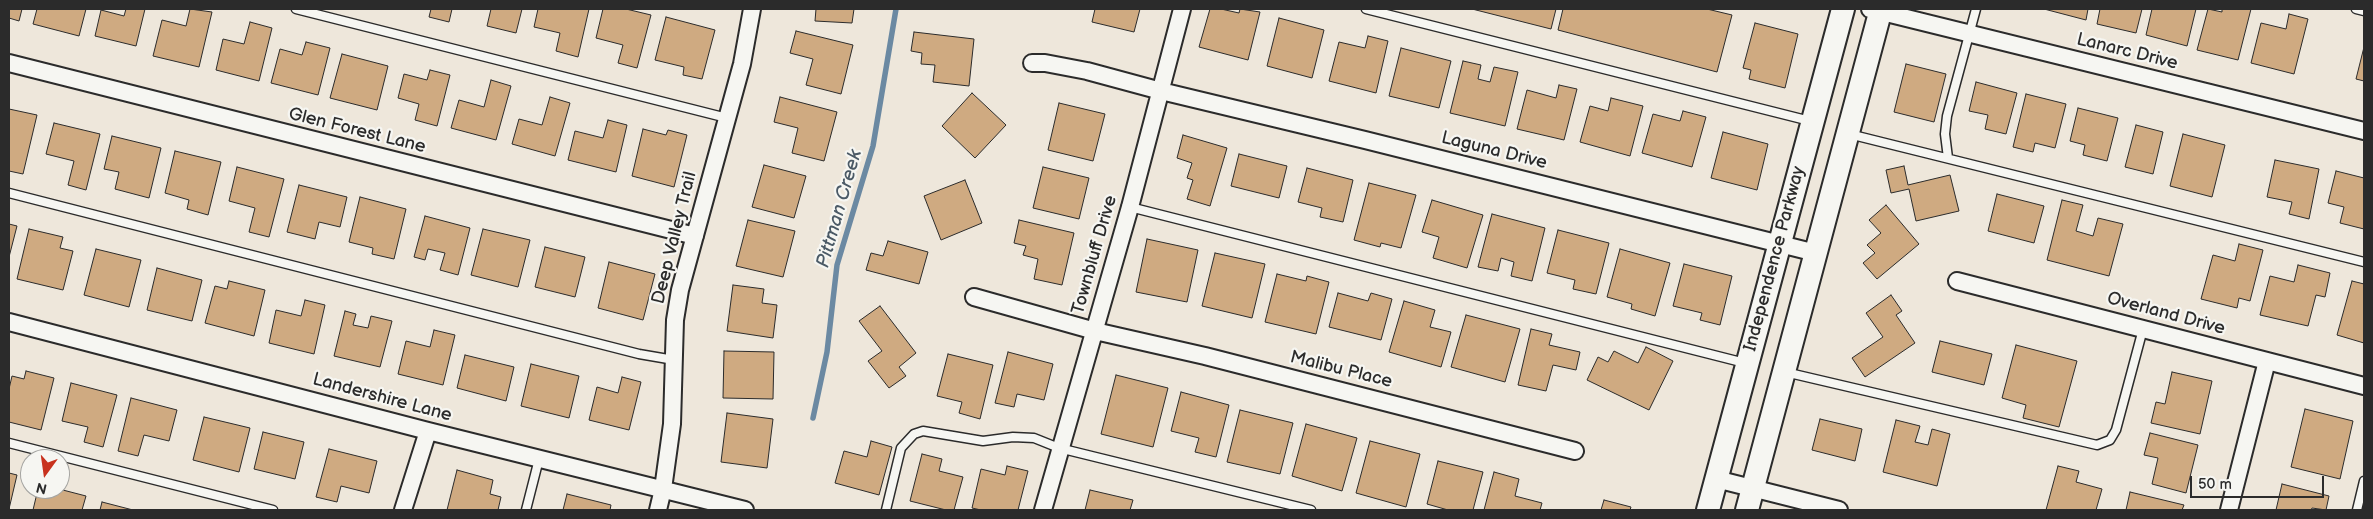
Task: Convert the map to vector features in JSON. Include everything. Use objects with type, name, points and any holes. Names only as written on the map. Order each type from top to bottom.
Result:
[{"type":"main road","name":"Independence Parkway","points":[[1708,510],[1843,9]]},
{"type":"main road","points":[[1747,510],[1848,133],[1877,10]]},
{"type":"street","name":"Deep Valley Trail","points":[[658,510],[664,489],[672,424],[675,320],[680,290],[742,64],[752,9]]},
{"type":"street","name":"Townbluff Drive","points":[[1043,510],[1059,448],[1095,331],[1130,206],[1182,9]]},
{"type":"street","name":"Lanarc Drive","points":[[1877,10],[2364,130]]},
{"type":"street","name":"Laguna Drive","points":[[1032,64],[1045,63],[1087,71],[1816,254]]},
{"type":"street","name":"Glen Forest Lane","points":[[9,64],[695,236]]},
{"type":"street","name":"Overland Drive","points":[[1957,281],[2364,386]]},
{"type":"street","name":"Malibu Place","points":[[974,296],[1095,331],[1205,356],[1576,451]]},
{"type":"street","name":"Landershire Lane","points":[[9,322],[428,431],[745,510]]},
{"type":"street","points":[[2229,510],[2267,362]]},
{"type":"street","points":[[403,510],[428,431]]},
{"type":"street","points":[[1716,480],[1838,510]]},
{"type":"lane","points":[[296,9],[727,118]]},
{"type":"lane","points":[[1366,9],[1812,121]]},
{"type":"lane","points":[[1948,158],[1945,134],[1947,116],[1976,9]]},
{"type":"lane","points":[[2356,9],[2364,11]]},
{"type":"lane","points":[[1848,133],[2364,262]]},
{"type":"lane","points":[[9,193],[639,354],[674,360]]},
{"type":"lane","points":[[1130,206],[1747,363]]},
{"type":"lane","points":[[1784,371],[2097,445],[2104,444],[2114,435],[2143,329]]},
{"type":"lane","points":[[886,510],[902,448],[914,434],[923,431],[983,441],[1013,437],[1034,438],[1059,448],[1311,510]]},
{"type":"lane","points":[[9,444],[273,510]]},
{"type":"lane","points":[[526,510],[539,459]]},
{"type":"lane","points":[[2357,510],[2364,481]]},
{"type":"building","points":[[9,9],[22,9],[19,21],[9,18]]},
{"type":"building","points":[[37,9],[86,9],[79,36],[33,24]]},
{"type":"building","points":[[126,9],[145,9],[136,46],[95,36],[101,10],[124,16]]},
{"type":"building","points":[[190,9],[212,12],[199,67],[153,56],[162,20],[186,26]]},
{"type":"building","points":[[431,9],[452,9],[449,22],[429,17]]},
{"type":"building","points":[[491,9],[522,9],[516,33],[487,26]]},
{"type":"building","points":[[538,9],[589,9],[578,57],[556,51],[560,33],[534,27]]},
{"type":"building","points":[[603,9],[626,9],[651,15],[637,68],[618,63],[623,45],[596,38]]},
{"type":"building","points":[[816,9],[854,9],[852,23],[815,21]]},
{"type":"building","points":[[1095,9],[1140,9],[1134,32],[1092,22]]},
{"type":"building","points":[[1210,9],[1221,9],[1239,13],[1240,9],[1260,12],[1248,60],[1199,47]]},
{"type":"building","points":[[1472,9],[1556,9],[1551,29]]},
{"type":"building","points":[[1563,9],[1707,9],[1732,15],[1717,72],[1558,30]]},
{"type":"building","points":[[2044,9],[2088,9],[2086,20]]},
{"type":"building","points":[[2100,9],[2142,9],[2136,33],[2097,24]]},
{"type":"building","points":[[2152,9],[2196,9],[2187,46],[2146,35]]},
{"type":"building","points":[[2208,9],[2222,12],[2222,9],[2251,9],[2238,60],[2197,50]]},
{"type":"building","points":[[2289,14],[2308,19],[2294,74],[2251,63],[2261,23],[2286,29]]},
{"type":"building","points":[[666,17],[715,30],[702,79],[683,75],[684,67],[655,60]]},
{"type":"building","points":[[1279,18],[1324,30],[1312,78],[1267,66]]},
{"type":"building","points":[[250,22],[272,28],[259,81],[216,70],[223,39],[244,44]]},
{"type":"building","points":[[1755,23],[1798,34],[1785,88],[1749,79],[1751,70],[1743,68]]},
{"type":"building","points":[[796,31],[853,45],[841,94],[806,85],[813,59],[790,53]]},
{"type":"building","points":[[914,32],[974,39],[969,86],[933,82],[935,65],[921,64],[922,53],[911,51]]},
{"type":"building","points":[[1368,36],[1388,41],[1376,93],[1329,81],[1339,42],[1365,48]]},
{"type":"building","points":[[306,42],[330,48],[318,95],[271,83],[280,49],[302,55]]},
{"type":"building","points":[[2364,47],[2364,81],[2356,79]]},
{"type":"building","points":[[1401,48],[1451,61],[1439,108],[1389,96]]},
{"type":"building","points":[[342,54],[388,66],[377,110],[330,98]]},
{"type":"building","points":[[1463,61],[1481,65],[1478,79],[1490,82],[1494,67],[1518,72],[1505,126],[1450,113]]},
{"type":"building","points":[[1906,64],[1946,74],[1934,122],[1894,112]]},
{"type":"building","points":[[430,70],[450,75],[437,126],[415,120],[419,104],[398,98],[404,74],[427,80]]},
{"type":"building","points":[[491,80],[511,86],[496,140],[451,128],[459,100],[484,107]]},
{"type":"building","points":[[1976,82],[2017,93],[2006,134],[1985,129],[1988,115],[1969,111]]},
{"type":"building","points":[[1559,85],[1577,89],[1564,140],[1517,129],[1527,90],[1556,98]]},
{"type":"building","points":[[972,93],[1006,125],[975,158],[942,126]]},
{"type":"building","points":[[2026,94],[2066,104],[2055,148],[2035,143],[2033,152],[2013,147]]},
{"type":"building","points":[[550,97],[570,103],[555,156],[512,144],[519,119],[542,125]]},
{"type":"building","points":[[780,97],[837,112],[824,161],[792,153],[798,128],[774,122]]},
{"type":"building","points":[[1611,98],[1643,106],[1630,156],[1580,142],[1590,106],[1608,111]]},
{"type":"building","points":[[1059,103],[1105,114],[1093,161],[1048,150]]},
{"type":"building","points":[[2078,108],[2118,118],[2107,161],[2083,155],[2085,145],[2070,141]]},
{"type":"building","points":[[9,109],[37,115],[23,174],[9,171]]},
{"type":"building","points":[[1683,111],[1706,117],[1692,167],[1642,153],[1653,114],[1680,121]]},
{"type":"building","points":[[608,120],[627,125],[616,172],[568,160],[575,131],[603,138]]},
{"type":"building","points":[[54,123],[100,134],[86,190],[68,185],[74,161],[46,154]]},
{"type":"building","points":[[2136,125],[2163,132],[2153,174],[2125,167]]},
{"type":"building","points":[[643,129],[666,135],[668,130],[687,135],[674,187],[632,176]]},
{"type":"building","points":[[1723,132],[1768,144],[1757,190],[1711,178]]},
{"type":"building","points":[[2183,134],[2225,145],[2212,197],[2170,186]]},
{"type":"building","points":[[1183,135],[1227,148],[1210,206],[1187,199],[1193,180],[1187,178],[1192,163],[1177,158]]},
{"type":"building","points":[[112,136],[161,148],[149,198],[115,189],[119,172],[104,169]]},
{"type":"building","points":[[175,151],[221,162],[208,215],[187,209],[189,200],[165,193]]},
{"type":"building","points":[[1239,154],[1287,166],[1279,198],[1231,186]]},
{"type":"building","points":[[2275,160],[2319,169],[2309,219],[2289,214],[2292,202],[2267,197]]},
{"type":"building","points":[[764,165],[806,176],[794,218],[752,207]]},
{"type":"building","points":[[1904,166],[1908,185],[1950,175],[1959,211],[1916,221],[1909,189],[1891,193],[1886,170]]},
{"type":"building","points":[[237,167],[284,179],[269,237],[249,232],[255,208],[229,201]]},
{"type":"building","points":[[1043,167],[1089,178],[1079,219],[1033,208]]},
{"type":"building","points":[[1307,168],[1353,180],[1343,222],[1320,217],[1322,208],[1298,202]]},
{"type":"building","points":[[2336,171],[2364,178],[2364,229],[2340,223],[2344,207],[2328,203]]},
{"type":"building","points":[[965,180],[982,223],[941,240],[924,196]]},
{"type":"building","points":[[1369,183],[1416,195],[1401,248],[1381,243],[1380,247],[1354,240]]},
{"type":"building","points":[[299,185],[347,197],[340,227],[319,222],[315,239],[287,232]]},
{"type":"building","points":[[1997,194],[2044,206],[2034,243],[1988,231]]},
{"type":"building","points":[[360,197],[406,209],[394,259],[372,254],[373,248],[349,242]]},
{"type":"building","points":[[1432,200],[1483,215],[1467,268],[1433,258],[1439,237],[1422,232]]},
{"type":"building","points":[[2062,200],[2083,205],[2076,231],[2093,236],[2098,218],[2123,224],[2109,276],[2047,260]]},
{"type":"building","points":[[1886,205],[1919,244],[1877,279],[1863,263],[1875,253],[1867,245],[1881,233],[1869,220]]},
{"type":"building","points":[[1492,214],[1545,228],[1532,281],[1511,276],[1514,262],[1501,258],[1498,271],[1478,267]]},
{"type":"building","points":[[425,216],[470,228],[458,275],[440,270],[445,253],[428,249],[425,260],[414,257]]},
{"type":"building","points":[[748,220],[795,231],[783,277],[736,266]]},
{"type":"building","points":[[1019,220],[1074,233],[1062,285],[1034,279],[1038,259],[1023,255],[1026,246],[1014,243]]},
{"type":"building","points":[[9,224],[17,226],[9,257]]},
{"type":"building","points":[[29,229],[63,237],[60,248],[73,251],[63,290],[17,279]]},
{"type":"building","points":[[483,229],[530,240],[518,287],[471,275]]},
{"type":"building","points":[[1558,230],[1609,243],[1596,294],[1573,289],[1575,280],[1547,273]]},
{"type":"building","points":[[1147,239],[1198,250],[1187,302],[1136,292]]},
{"type":"building","points":[[888,241],[928,252],[919,284],[866,270],[871,253],[883,256]]},
{"type":"building","points":[[2239,244],[2263,250],[2250,301],[2239,298],[2237,308],[2201,299],[2213,255],[2235,261]]},
{"type":"building","points":[[545,247],[585,257],[575,297],[535,287]]},
{"type":"building","points":[[96,249],[141,260],[129,307],[84,295]]},
{"type":"building","points":[[1620,249],[1670,263],[1655,316],[1631,309],[1632,304],[1607,297]]},
{"type":"building","points":[[1215,253],[1265,264],[1252,318],[1202,306]]},
{"type":"building","points":[[609,262],[655,274],[643,320],[598,308]]},
{"type":"building","points":[[1684,264],[1732,276],[1720,325],[1700,320],[1702,313],[1673,306]]},
{"type":"building","points":[[2298,265],[2330,273],[2325,297],[2316,295],[2308,326],[2260,315],[2270,276],[2294,282]]},
{"type":"building","points":[[157,268],[202,280],[192,321],[147,310]]},
{"type":"building","points":[[1277,274],[1306,281],[1307,276],[1329,282],[1316,334],[1265,322]]},
{"type":"building","points":[[229,281],[265,290],[254,336],[205,323],[215,286],[227,289]]},
{"type":"building","points":[[2352,281],[2364,284],[2364,343],[2337,335]]},
{"type":"building","points":[[733,285],[764,289],[762,303],[777,305],[773,338],[727,331]]},
{"type":"building","points":[[1338,293],[1368,301],[1371,293],[1392,299],[1381,340],[1329,327]]},
{"type":"building","points":[[1891,295],[1902,311],[1896,315],[1915,343],[1865,377],[1852,358],[1883,337],[1866,313]]},
{"type":"building","points":[[305,300],[325,305],[314,354],[269,343],[276,310],[301,316]]},
{"type":"building","points":[[1404,301],[1435,310],[1430,327],[1451,332],[1441,367],[1389,352]]},
{"type":"building","points":[[880,306],[916,353],[899,367],[906,376],[889,388],[868,361],[882,351],[859,321]]},
{"type":"building","points":[[345,311],[356,314],[353,325],[368,328],[371,316],[392,321],[380,367],[334,356]]},
{"type":"building","points":[[1466,315],[1520,329],[1505,382],[1451,367]]},
{"type":"building","points":[[1531,329],[1552,334],[1549,345],[1580,352],[1576,370],[1553,365],[1546,391],[1518,385]]},
{"type":"building","points":[[434,330],[455,335],[443,385],[398,374],[406,341],[430,347]]},
{"type":"building","points":[[1940,341],[1992,354],[1984,385],[1932,372]]},
{"type":"building","points":[[2016,345],[2077,361],[2059,427],[2023,418],[2026,405],[2002,398]]},
{"type":"building","points":[[1646,347],[1673,361],[1649,410],[1587,380],[1598,357],[1608,362],[1614,351],[1638,363]]},
{"type":"building","points":[[724,351],[774,352],[773,399],[723,398]]},
{"type":"building","points":[[1008,352],[1053,364],[1044,400],[1017,394],[1014,407],[995,403]]},
{"type":"building","points":[[948,354],[993,365],[980,419],[959,413],[962,402],[937,396]]},
{"type":"building","points":[[465,355],[514,367],[506,401],[457,388]]},
{"type":"building","points":[[531,364],[579,376],[569,418],[521,406]]},
{"type":"building","points":[[26,371],[54,378],[41,430],[9,422],[9,389],[12,376],[24,379]]},
{"type":"building","points":[[2172,372],[2212,381],[2200,434],[2151,423],[2156,402],[2165,404]]},
{"type":"building","points":[[1116,375],[1168,388],[1153,447],[1101,434]]},
{"type":"building","points":[[622,377],[641,382],[629,430],[589,420],[597,387],[618,393]]},
{"type":"building","points":[[71,383],[117,395],[103,447],[84,442],[88,427],[62,421]]},
{"type":"building","points":[[1181,392],[1229,405],[1216,457],[1195,452],[1199,438],[1171,431]]},
{"type":"building","points":[[131,398],[177,410],[169,441],[144,435],[138,456],[118,451]]},
{"type":"building","points":[[2305,409],[2353,421],[2340,479],[2291,467]]},
{"type":"building","points":[[1240,410],[1293,423],[1280,474],[1227,462]]},
{"type":"building","points":[[727,413],[773,419],[767,468],[721,462]]},
{"type":"building","points":[[204,417],[250,428],[239,472],[193,460]]},
{"type":"building","points":[[1820,419],[1862,429],[1855,461],[1812,450]]},
{"type":"building","points":[[1896,420],[1920,426],[1915,442],[1928,445],[1932,429],[1950,434],[1937,486],[1883,472]]},
{"type":"building","points":[[1306,424],[1357,438],[1342,491],[1292,476]]},
{"type":"building","points":[[263,432],[304,442],[295,479],[254,469]]},
{"type":"building","points":[[2150,433],[2198,445],[2186,493],[2152,484],[2158,458],[2144,455]]},
{"type":"building","points":[[871,441],[892,447],[879,495],[835,483],[844,451],[867,457]]},
{"type":"building","points":[[1370,441],[1420,454],[1406,507],[1356,493]]},
{"type":"building","points":[[329,449],[377,461],[369,493],[341,486],[337,502],[316,497]]},
{"type":"building","points":[[922,454],[942,459],[939,471],[963,477],[954,510],[946,510],[910,501]]},
{"type":"building","points":[[1438,461],[1483,472],[1473,510],[1448,510],[1427,504]]},
{"type":"building","points":[[1007,466],[1028,471],[1018,510],[981,510],[972,508],[981,469],[1005,475]]},
{"type":"building","points":[[2058,466],[2079,471],[2076,482],[2102,489],[2096,510],[2046,510]]},
{"type":"building","points":[[457,470],[493,480],[490,494],[501,497],[498,510],[447,510]]},
{"type":"building","points":[[1494,472],[1519,479],[1515,496],[1542,503],[1540,510],[1484,510]]},
{"type":"building","points":[[9,473],[17,475],[9,509]]},
{"type":"building","points":[[2282,484],[2329,496],[2326,510],[2312,508],[2311,510],[2276,510]]},
{"type":"building","points":[[1090,490],[1133,500],[1130,510],[1085,510]]},
{"type":"building","points":[[70,492],[86,496],[82,510],[33,510],[36,499],[70,499]]},
{"type":"building","points":[[2130,492],[2184,505],[2182,510],[2126,510]]},
{"type":"building","points":[[567,494],[611,505],[610,510],[563,510]]},
{"type":"building","points":[[1604,500],[1631,507],[1630,510],[1601,510]]},
{"type":"building","points":[[102,502],[133,510],[100,510]]},
{"type":"waterway","name":"Pittman Creek","points":[[813,418],[827,352],[837,265],[873,146],[896,9]]}]
